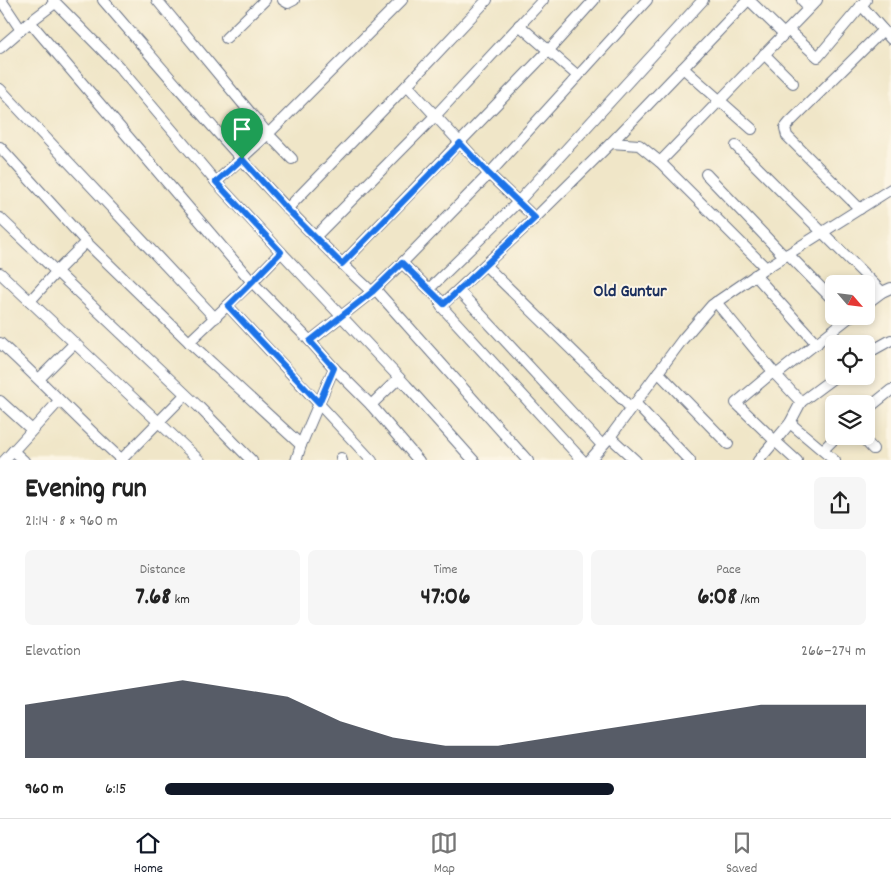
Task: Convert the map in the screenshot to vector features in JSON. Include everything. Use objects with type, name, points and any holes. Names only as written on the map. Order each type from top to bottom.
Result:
[{"type":"street","points":[[2,0],[21,30]]},
{"type":"street","points":[[102,0],[287,209],[342,264],[373,290],[528,460]]},
{"type":"street","points":[[157,0],[268,134],[292,159]]},
{"type":"street","points":[[226,38],[265,0]]},
{"type":"street","points":[[283,0],[288,3],[294,0]]},
{"type":"street","points":[[216,182],[268,134],[402,0]]},
{"type":"street","points":[[287,209],[487,0]]},
{"type":"street","points":[[315,237],[435,116],[543,0]]},
{"type":"street","points":[[342,264],[549,50],[594,0]]},
{"type":"street","points":[[310,341],[373,290],[402,263],[489,174],[647,0]]},
{"type":"street","points":[[429,289],[518,202],[703,0]]},
{"type":"street","points":[[444,304],[611,143],[748,0],[818,57],[864,3],[891,39]]},
{"type":"street","points":[[0,48],[54,2],[119,66],[216,182],[474,460]]},
{"type":"street","points":[[660,162],[786,32],[809,2]]},
{"type":"street","points":[[30,22],[252,282],[371,405],[419,460]]},
{"type":"street","points":[[520,25],[578,76]]},
{"type":"street","points":[[860,209],[787,136],[785,128],[883,30]]},
{"type":"street","points":[[764,54],[793,83]]},
{"type":"street","points":[[683,68],[752,129]]},
{"type":"street","points":[[407,85],[489,174],[535,218]]},
{"type":"street","points":[[0,89],[215,318]]},
{"type":"street","points":[[611,143],[639,145],[660,162],[766,268]]},
{"type":"street","points":[[736,146],[822,232],[886,290],[875,298]]},
{"type":"street","points":[[0,147],[86,242],[189,342],[300,455],[334,368]]},
{"type":"street","points":[[706,174],[825,292]]},
{"type":"street","points":[[589,460],[610,436],[682,340],[716,302],[786,255],[891,189]]},
{"type":"street","points":[[0,218],[199,407],[252,460]]},
{"type":"street","points":[[30,301],[86,242]]},
{"type":"street","points":[[189,342],[228,306],[281,252]]},
{"type":"street","points":[[402,263],[444,304],[442,306],[583,460]]},
{"type":"street","points":[[485,265],[690,460]]},
{"type":"street","points":[[0,274],[200,460]]},
{"type":"street","points":[[755,276],[817,344]]},
{"type":"street","points":[[458,291],[602,445]]},
{"type":"street","points":[[716,302],[774,374],[801,402]]},
{"type":"street","points":[[228,306],[372,460]]},
{"type":"street","points":[[797,460],[736,403],[840,325]]},
{"type":"street","points":[[875,349],[891,340]]},
{"type":"street","points":[[0,343],[121,460],[185,395]]},
{"type":"street","points":[[39,379],[75,343]]},
{"type":"street","points":[[658,372],[728,444]]},
{"type":"street","points":[[371,405],[399,378]]},
{"type":"street","points":[[758,460],[790,423],[801,402],[825,384]]},
{"type":"street","points":[[875,403],[891,390]]},
{"type":"street","points":[[6,456],[59,401]]},
{"type":"street","points":[[0,402],[32,430]]},
{"type":"street","points":[[790,423],[835,460]]},
{"type":"street","points":[[610,436],[636,460]]},
{"type":"street","points":[[823,450],[828,445]]},
{"type":"street","points":[[869,445],[873,449]]},
{"type":"street","points":[[6,456],[24,460]]},
{"type":"district","name":"Old Guntur","points":[[630,292]]},
{"type":"route","points":[[460,143],[535,218],[444,304],[402,263],[372,292],[310,341],[334,368],[319,403],[228,306],[281,252],[216,182],[242,159],[287,209],[342,264],[460,143]]}]
